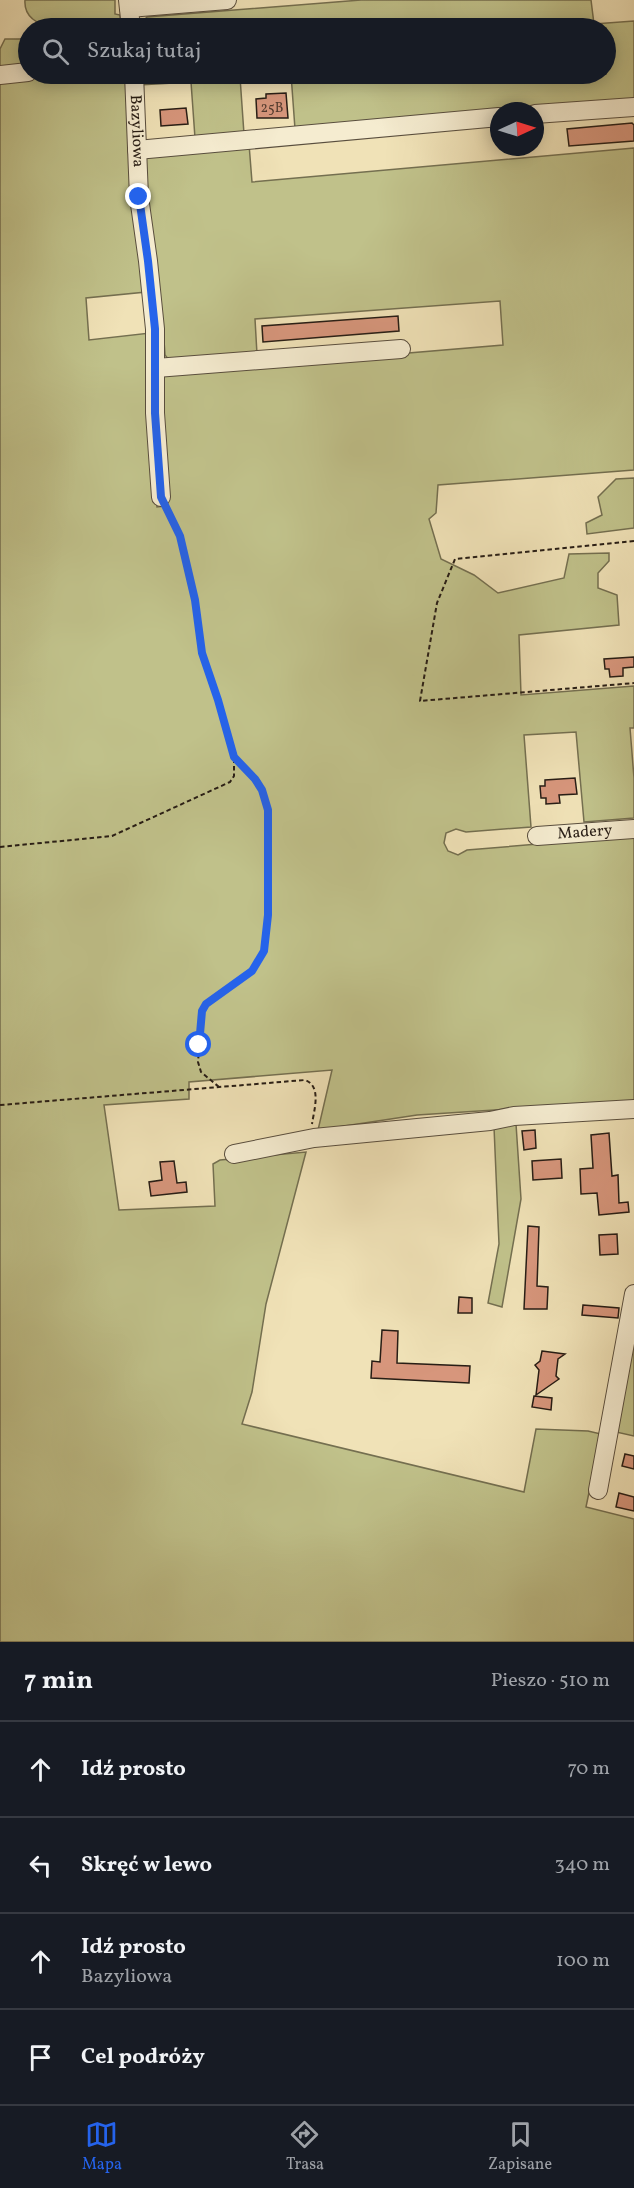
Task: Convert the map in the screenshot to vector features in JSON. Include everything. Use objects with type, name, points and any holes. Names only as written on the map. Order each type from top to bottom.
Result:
[{"type":"street","points":[[129,4],[227,0]]},
{"type":"street","points":[[0,75],[18,73]]},
{"type":"street","name":"Bazyliowa","points":[[134,84],[139,197],[148,261],[156,368],[155,413],[161,497]]},
{"type":"street","points":[[544,113],[634,106]]},
{"type":"street","points":[[137,150],[490,118]]},
{"type":"street","points":[[156,368],[401,349]]},
{"type":"street","name":"Madery","points":[[537,836],[634,829]]},
{"type":"street","points":[[234,1154],[314,1138],[490,1121],[514,1116],[634,1109]]},
{"type":"street","points":[[598,1490],[634,1294]]},
{"type":"path","points":[[0,847],[112,836],[230,782],[234,776],[234,757],[202,653],[195,600],[180,536],[161,497]]},
{"type":"path","points":[[634,541],[455,559],[437,603],[420,701],[634,683]]},
{"type":"path","points":[[219,1087],[201,1072],[198,1062],[202,1011],[210,1000],[252,971],[259,961],[266,939],[268,915],[268,810],[262,790],[255,779],[234,757]]},
{"type":"path","points":[[0,1105],[305,1080],[311,1082],[315,1089],[312,1124],[314,1138]]},
{"type":"green space","points":[[25,0],[115,0],[115,14],[120,15],[120,18],[32,18],[27,12]]},
{"type":"green space","points":[[361,0],[591,0],[593,18],[146,18]]},
{"type":"green space","points":[[634,21],[634,101],[544,108],[544,102],[490,102],[490,113],[295,129],[292,84],[616,84],[616,22]]},
{"type":"green space","points":[[5,39],[18,39],[18,84],[126,84],[146,292],[86,298],[89,340],[150,333],[148,403],[157,507],[165,506],[160,434],[160,374],[503,345],[500,301],[255,319],[257,354],[169,360],[165,355],[163,326],[160,326],[150,212],[145,190],[145,153],[249,144],[252,182],[634,148],[634,470],[438,485],[436,513],[429,519],[441,559],[474,575],[498,593],[564,578],[569,554],[609,553],[609,561],[598,573],[598,588],[617,595],[619,625],[519,635],[521,695],[634,686],[634,728],[630,728],[634,818],[584,822],[576,732],[524,735],[531,827],[466,832],[456,829],[446,833],[444,843],[448,851],[458,855],[467,850],[634,836],[634,1101],[417,1115],[318,1130],[332,1070],[189,1082],[189,1099],[104,1105],[119,1210],[215,1206],[213,1164],[220,1160],[306,1152],[266,1304],[252,1392],[242,1424],[524,1492],[536,1429],[588,1431],[601,1434],[586,1507],[634,1519],[634,1642],[0,1642],[0,49]]},
{"type":"green space","points":[[191,84],[240,84],[244,134],[195,138]]},
{"type":"green space","points":[[634,478],[634,528],[587,534],[586,523],[602,515],[598,497],[616,479]]},
{"type":"green space","points":[[516,1124],[521,1199],[502,1307],[488,1303],[499,1244],[494,1127]]},
{"type":"green space","points":[[634,1334],[634,1436],[616,1432]]},
{"type":"building","points":[[286,93],[288,118],[257,118],[256,99],[266,98],[266,94]]},
{"type":"building","points":[[186,108],[188,124],[161,126],[160,110]]},
{"type":"building","points":[[632,123],[634,141],[569,146],[567,129]]},
{"type":"building","points":[[398,316],[399,331],[263,342],[262,326]]},
{"type":"building","points":[[634,657],[634,667],[623,668],[623,676],[610,677],[609,669],[605,669],[604,659]]},
{"type":"building","points":[[575,778],[577,794],[559,795],[560,803],[546,804],[546,798],[541,798],[540,786],[545,786],[545,780]]},
{"type":"building","points":[[535,1130],[536,1148],[524,1150],[522,1131]]},
{"type":"building","points":[[609,1133],[612,1176],[618,1175],[619,1203],[628,1202],[629,1212],[599,1215],[597,1193],[581,1194],[580,1169],[593,1168],[591,1135]]},
{"type":"building","points":[[561,1159],[562,1178],[533,1180],[532,1161]]},
{"type":"building","points":[[174,1161],[177,1183],[186,1182],[187,1192],[151,1196],[149,1182],[162,1180],[160,1162]]},
{"type":"building","points":[[528,1226],[539,1227],[537,1286],[548,1287],[547,1309],[524,1309]]},
{"type":"building","points":[[617,1234],[618,1254],[600,1255],[599,1235]]},
{"type":"building","points":[[459,1297],[472,1298],[472,1313],[458,1313]]},
{"type":"building","points":[[583,1305],[619,1308],[618,1318],[582,1315]]},
{"type":"building","points":[[382,1330],[398,1331],[397,1363],[470,1366],[469,1383],[371,1378],[372,1361],[380,1362]]},
{"type":"building","points":[[542,1351],[565,1354],[558,1359],[556,1376],[559,1379],[536,1395],[539,1370],[535,1365],[540,1361]]},
{"type":"building","points":[[534,1396],[552,1398],[551,1410],[532,1407]]},
{"type":"building","points":[[625,1454],[634,1456],[634,1469],[622,1466]]},
{"type":"building","points":[[619,1493],[634,1497],[634,1511],[616,1507]]},
{"type":"route","points":[[139,197],[155,329],[155,413],[161,497],[180,536],[195,600],[202,653],[234,757],[255,779],[262,790],[268,810],[268,915],[264,951],[252,971],[206,1004],[202,1011],[199,1045]]}]
